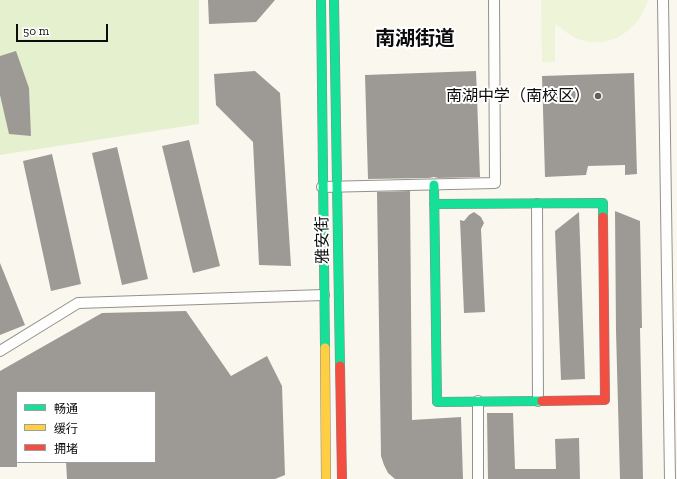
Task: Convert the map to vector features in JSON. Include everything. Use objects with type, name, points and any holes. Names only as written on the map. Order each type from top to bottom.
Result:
[{"type":"main road","name":"雅安街","points":[[321,0],[323,70],[322,187],[326,479]]},
{"type":"main road","name":"雅安街","points":[[334,0],[342,479]]},
{"type":"main road","points":[[434,185],[434,204],[437,402],[605,400],[603,203],[434,204]]},
{"type":"street","points":[[322,187],[495,184],[494,0]]},
{"type":"street","points":[[663,0],[672,319],[670,479]]},
{"type":"street","points":[[537,204],[538,401]]},
{"type":"street","points":[[0,351],[78,304],[324,295]]},
{"type":"street","points":[[478,402],[478,479]]},
{"type":"green space","points":[[0,0],[199,0],[199,124],[0,155]]},
{"type":"green space","points":[[541,0],[648,0],[638,20],[631,28],[614,39],[604,42],[593,42],[577,39],[555,24],[555,62],[542,62]]},
{"type":"building","points":[[208,0],[275,0],[256,22],[209,24]]},
{"type":"building","points":[[16,51],[29,88],[31,136],[9,134],[0,95],[0,56]]},
{"type":"building","points":[[255,71],[280,93],[291,266],[259,265],[253,142],[216,105],[214,74]]},
{"type":"building","points":[[476,71],[480,177],[368,179],[365,75]]},
{"type":"building","points":[[634,73],[637,174],[625,175],[625,165],[588,166],[586,175],[545,177],[542,76]]},
{"type":"building","points":[[189,140],[220,266],[193,273],[162,146]]},
{"type":"building","points":[[117,147],[148,279],[122,285],[92,153]]},
{"type":"building","points":[[52,154],[81,284],[51,291],[23,161]]},
{"type":"building","points":[[410,191],[412,420],[461,417],[463,479],[395,479],[388,473],[381,456],[377,192]]},
{"type":"building","points":[[615,211],[640,221],[642,328],[640,328],[643,479],[620,479],[616,331]]},
{"type":"building","points":[[474,212],[481,217],[484,223],[481,229],[485,312],[464,313],[460,220],[464,221]]},
{"type":"building","points":[[579,212],[585,379],[561,380],[555,231]]},
{"type":"building","points":[[0,263],[25,325],[0,335]]},
{"type":"building","points":[[186,311],[231,376],[267,356],[282,386],[285,475],[275,479],[67,479],[66,463],[156,463],[156,391],[16,391],[17,467],[0,467],[0,371],[102,313]]},
{"type":"building","points":[[487,413],[513,413],[515,469],[556,469],[555,439],[579,438],[580,479],[488,479]]},
{"type":"traffic: fast","points":[[321,0],[325,348]]},
{"type":"traffic: fast","points":[[334,0],[340,366]]},
{"type":"traffic: fast","points":[[434,185],[437,402],[542,401]]},
{"type":"traffic: fast","points":[[434,204],[603,203],[603,217]]},
{"type":"traffic: slow","points":[[325,348],[326,479]]},
{"type":"traffic: jam","points":[[542,401],[605,400],[603,217]]},
{"type":"traffic: jam","points":[[340,366],[342,479]]},
{"type":"place","name":"南湖中学（南校区）","points":[[598,96]]},
{"type":"district","name":"南湖街道","points":[[415,39]]}]
